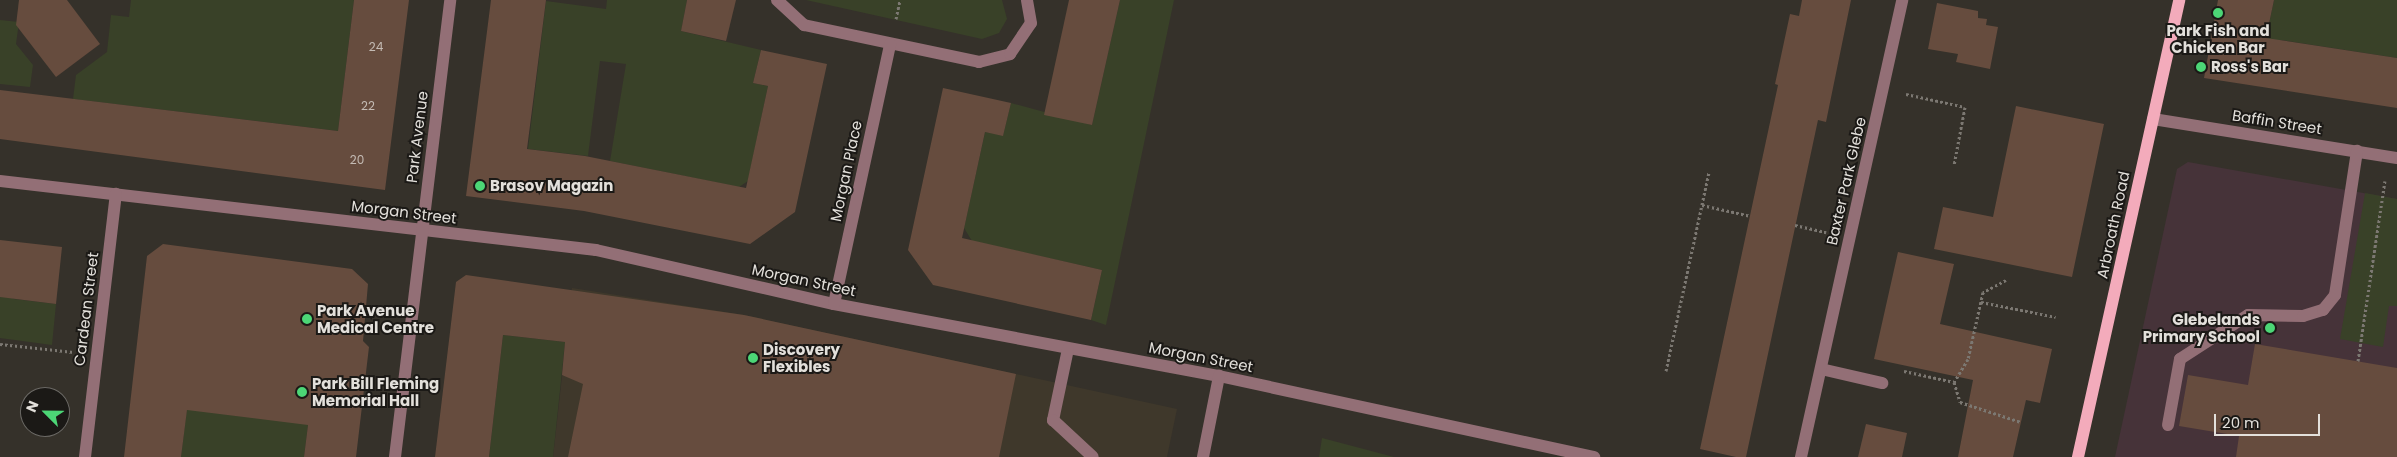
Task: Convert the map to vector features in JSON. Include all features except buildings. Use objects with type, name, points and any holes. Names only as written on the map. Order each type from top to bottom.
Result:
[{"type":"main road","name":"Arbroath Road","points":[[2078,457],[2179,0]]},
{"type":"street","name":"Park Avenue","points":[[395,457],[450,0]]},
{"type":"street","points":[[776,0],[804,25],[979,62],[1010,54],[1031,23],[1027,0]]},
{"type":"street","name":"Baxter Park Glebe","points":[[1801,457],[1822,369],[1849,237],[1884,89],[1902,0]]},
{"type":"street","name":"Morgan Place","points":[[834,304],[890,44]]},
{"type":"street","name":"Baffin Street","points":[[2153,119],[2393,157]]},
{"type":"street","points":[[2168,424],[2180,359],[2248,315],[2303,316],[2323,310],[2335,296],[2357,152]]},
{"type":"street","name":"Morgan Street","points":[[0,181],[596,250],[834,304],[1219,376],[1548,452],[1594,457]]},
{"type":"street","name":"Cardean Street","points":[[85,457],[116,194]]},
{"type":"street","points":[[1068,349],[1054,420],[1092,457]]},
{"type":"street","points":[[1822,369],[1882,383]]},
{"type":"street","points":[[1203,457],[1219,376]]},
{"type":"path","points":[[1884,89],[1965,107],[1954,165]]},
{"type":"path","points":[[2358,361],[2393,157]]},
{"type":"path","points":[[1666,371],[1709,172]]},
{"type":"path","points":[[1702,205],[1751,216]]},
{"type":"path","points":[[1795,225],[1849,237]]},
{"type":"path","points":[[2006,280],[1983,292],[1968,359],[1954,382],[1960,402],[2021,422]]},
{"type":"path","points":[[1981,302],[2056,317]]},
{"type":"path","points":[[0,344],[96,354]]},
{"type":"path","points":[[1882,383],[1893,368],[1954,382]]},
{"type":"shaded area","name":"Glebelands Primary School","points":[[2188,162],[2397,199],[2397,457],[2115,457],[2177,169]]},
{"type":"shaded area","name":"Discovery Flexibles","points":[[572,288],[744,315],[1177,409],[1167,457],[553,457]]},
{"type":"green space","points":[[131,0],[354,0],[338,131],[73,99],[76,75],[107,52],[111,15],[129,17]]},
{"type":"green space","points":[[607,0],[687,0],[681,31],[761,50],[753,83],[768,86],[748,181],[739,187],[610,161],[626,64],[600,61],[588,156],[528,149],[546,1],[606,9]]},
{"type":"green space","points":[[806,0],[1002,0],[1007,19],[999,33],[982,39]]},
{"type":"green space","points":[[1120,0],[1174,0],[1106,325],[1091,320],[1102,270],[972,241],[964,228],[985,132],[1003,135],[1011,103],[1092,125]]},
{"type":"green space","points":[[2274,0],[2397,0],[2397,58],[2282,40],[2265,43]]},
{"type":"green space","points":[[0,20],[19,22],[16,44],[33,65],[30,87],[0,84]]},
{"type":"green space","points":[[2365,193],[2397,199],[2397,306],[2389,306],[2383,347],[2340,339]]},
{"type":"green space","points":[[0,290],[14,299],[56,304],[52,345],[0,338]]},
{"type":"green space","points":[[503,335],[565,342],[553,457],[489,457]]},
{"type":"green space","points":[[191,374],[308,425],[304,457],[181,457]]},
{"type":"green space","points":[[1322,438],[1394,457],[1319,457]]},
{"type":"place","name":"Park Fish and Chicken Bar","points":[[2218,13]]},
{"type":"place","name":"Ross's Bar","points":[[2201,67]]},
{"type":"place","name":"Brasov Magazin","points":[[480,186]]},
{"type":"place","name":"Park Avenue Medical Centre","points":[[307,319]]},
{"type":"place","name":"Glebelands Primary School","points":[[2270,328]]},
{"type":"place","name":"Discovery Flexibles","points":[[753,358]]},
{"type":"place","name":"Park Bill Fleming Memorial Hall","points":[[302,392]]}]
